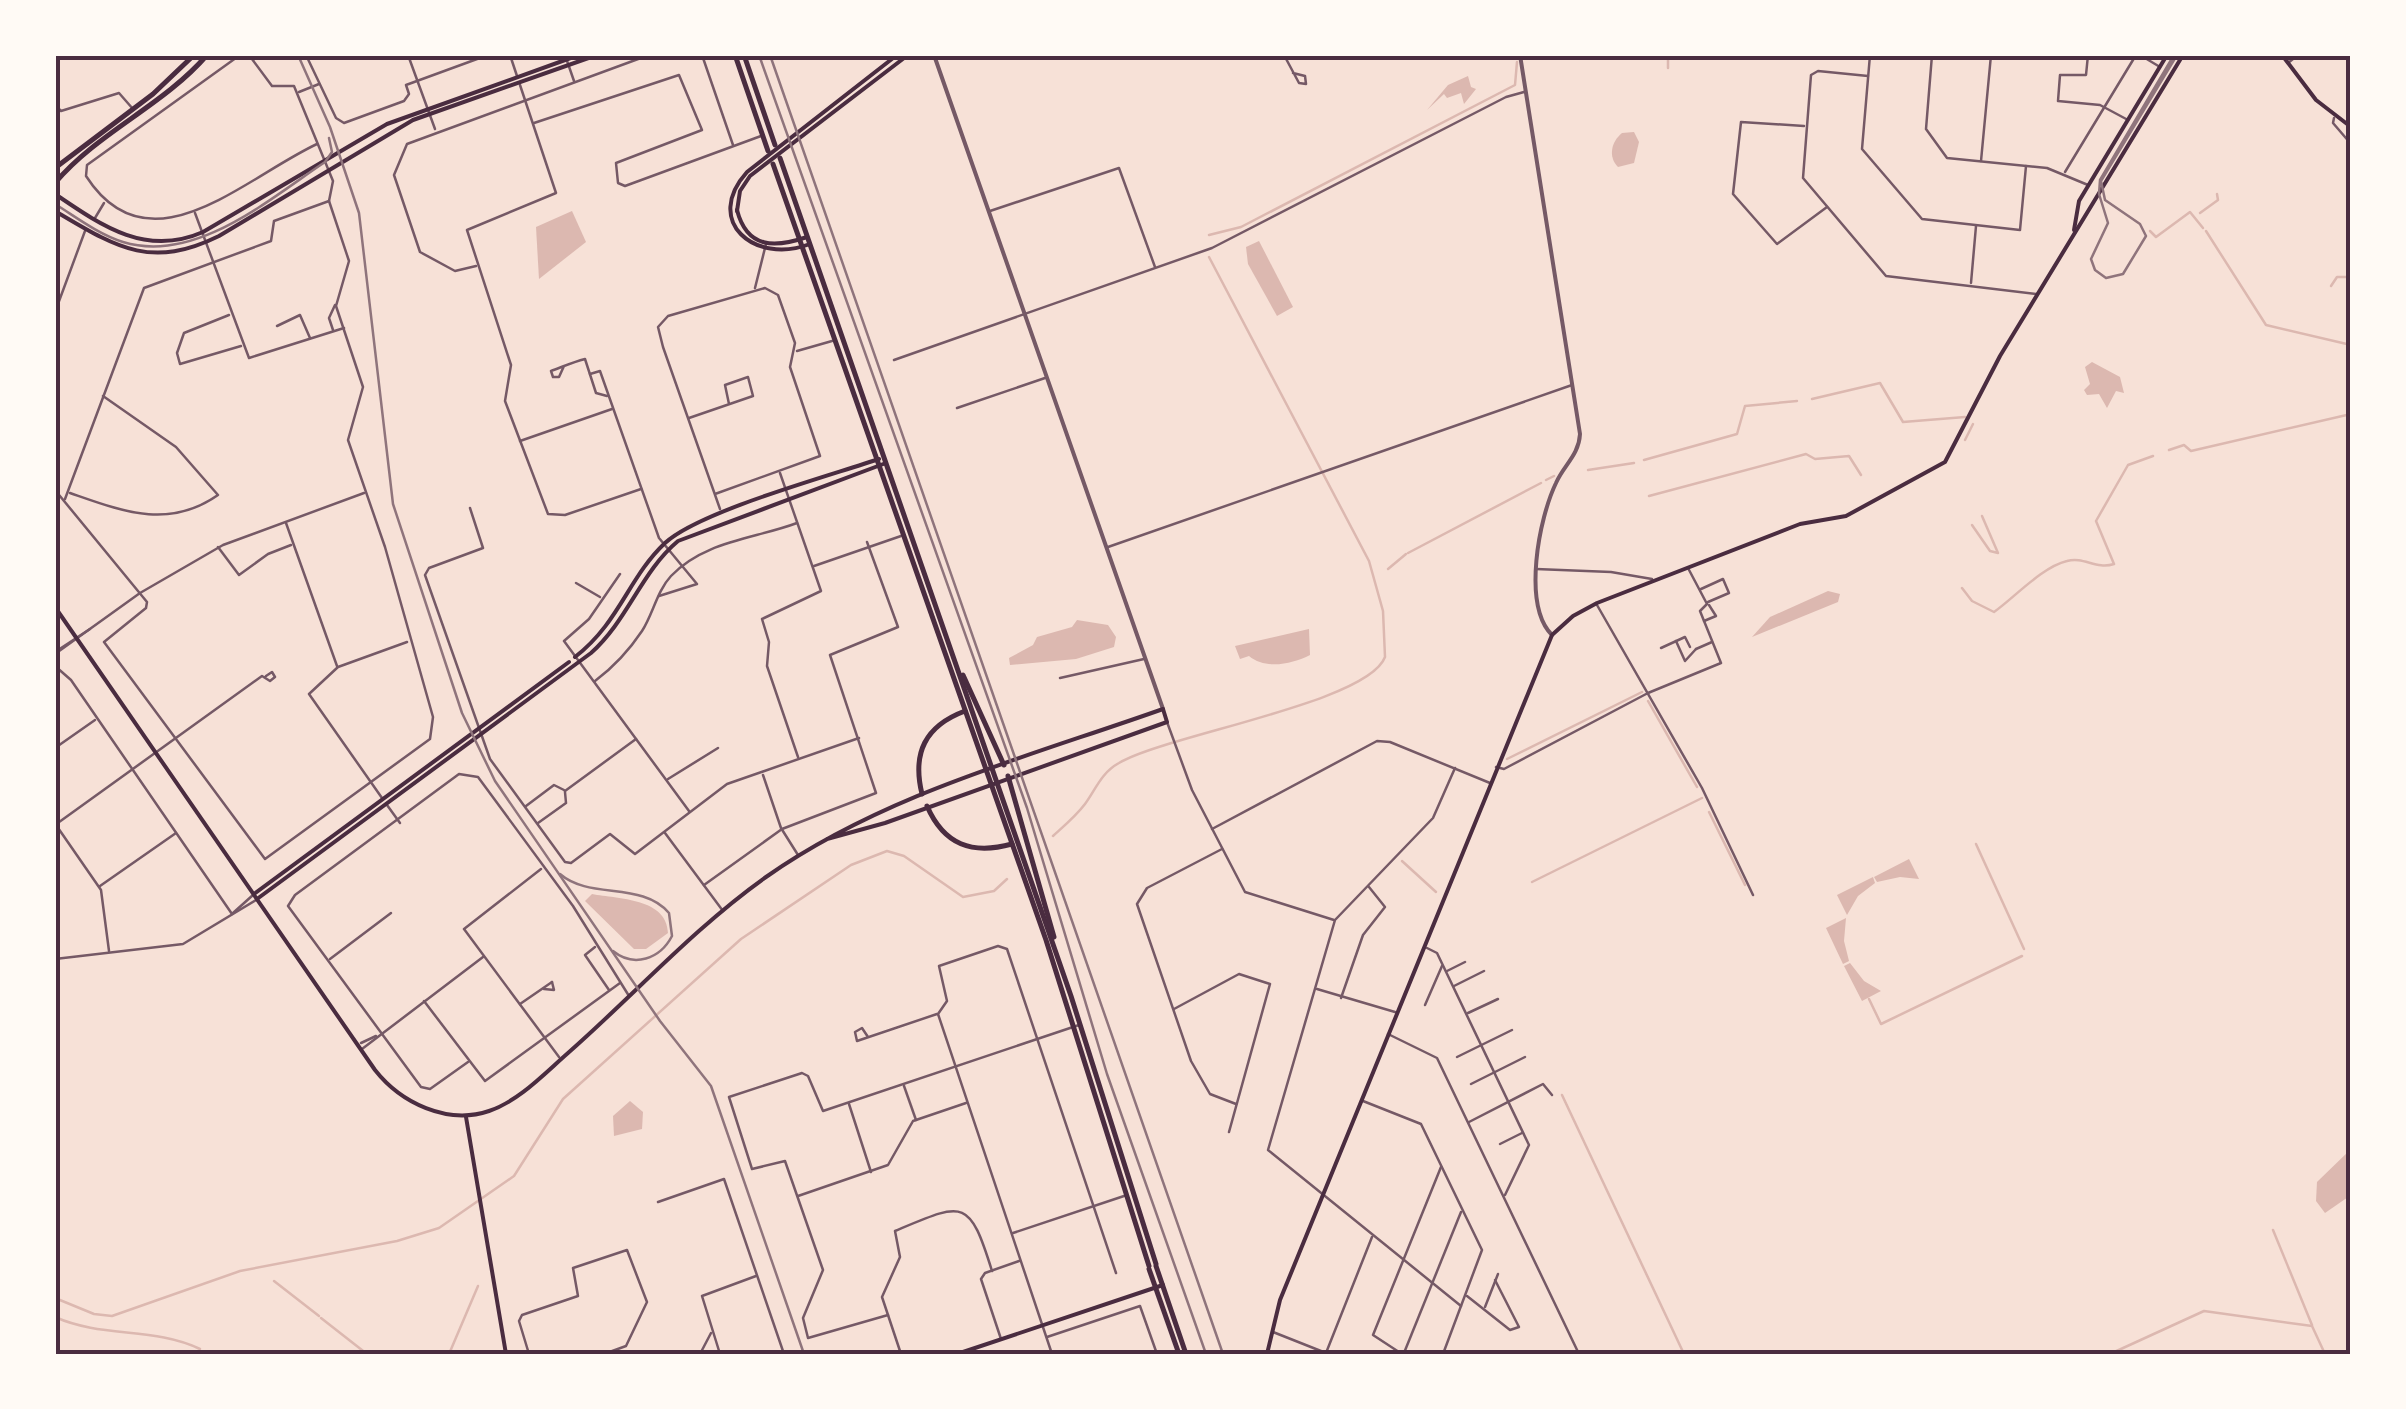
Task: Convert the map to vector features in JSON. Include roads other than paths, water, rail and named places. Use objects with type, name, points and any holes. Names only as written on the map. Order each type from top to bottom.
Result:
[{"type":"main road","points":[[55,168],[194,55]]},
{"type":"main road","points":[[55,183],[76,162],[159,102],[207,55]]},
{"type":"main road","points":[[55,194],[125,236],[153,242],[203,232],[377,128],[579,55]]},
{"type":"main road","points":[[567,60],[597,55]]},
{"type":"main road","points":[[735,55],[768,151]]},
{"type":"main road","points":[[744,55],[775,145]]},
{"type":"main road","points":[[804,242],[765,247],[737,227],[733,196],[738,182],[897,55]]},
{"type":"main road","points":[[809,128],[908,55]]},
{"type":"main road","points":[[2074,235],[2078,201],[2168,55]]},
{"type":"main road","points":[[1266,1354],[1323,1194],[1552,635],[1573,616],[1596,603],[1800,524],[1846,516],[1939,468],[1956,448],[2004,351],[2183,55]]},
{"type":"main road","points":[[2282,55],[2335,117],[2351,128]]},
{"type":"main road","points":[[838,103],[848,102]]},
{"type":"main road","points":[[55,211],[118,247],[169,253],[206,242],[428,111]]},
{"type":"main road","points":[[69,155],[76,162]]},
{"type":"main road","points":[[780,158],[834,340],[872,450],[881,461],[950,646],[986,762]]},
{"type":"main road","points":[[772,164],[794,212]]},
{"type":"main road","points":[[737,210],[742,186],[757,168]]},
{"type":"main road","points":[[2088,184],[2100,191]]},
{"type":"main road","points":[[733,196],[748,234],[765,247]]},
{"type":"main road","points":[[804,242],[880,447],[902,535],[1071,996]]},
{"type":"main road","points":[[872,450],[880,447]]},
{"type":"main road","points":[[667,546],[697,530],[881,461]]},
{"type":"main road","points":[[256,897],[577,660],[614,619],[667,546],[685,529],[787,495]]},
{"type":"main road","points":[[55,607],[359,1048],[399,1094],[428,1109],[466,1115],[509,1101],[561,1060],[722,911],[827,839],[922,794],[1163,709],[1167,722],[827,839]]},
{"type":"main road","points":[[950,646],[1008,776],[1125,1196],[1149,1254]]},
{"type":"main road","points":[[478,733],[569,662]]},
{"type":"main road","points":[[965,711],[938,724],[922,744],[917,770],[926,806],[936,825],[958,844],[984,850],[1010,844]]},
{"type":"main road","points":[[996,788],[1010,844],[1076,1026],[1182,1354]]},
{"type":"main road","points":[[466,1115],[506,1354]]},
{"type":"main road","points":[[957,1354],[1159,1286]]},
{"type":"street","points":[[240,55],[90,163],[86,176],[104,202],[132,217],[151,220],[195,212],[318,143]]},
{"type":"street","points":[[249,55],[272,86],[292,84],[298,93],[333,184],[329,201],[350,263],[330,318],[333,332]]},
{"type":"street","points":[[306,55],[336,118],[344,123],[404,102],[409,94],[406,85],[488,55]]},
{"type":"street","points":[[408,55],[436,132]]},
{"type":"street","points":[[510,55],[556,192],[467,228],[511,365],[504,396],[542,507],[552,516],[642,489]]},
{"type":"street","points":[[627,55],[629,62]]},
{"type":"street","points":[[478,266],[455,271],[420,252],[394,178],[407,144],[649,55]]},
{"type":"street","points":[[702,55],[734,146]]},
{"type":"street","points":[[934,55],[1163,709]]},
{"type":"street","points":[[1284,55],[1294,72]]},
{"type":"street","points":[[1520,55],[1580,444],[1555,484],[1535,569],[1544,625],[1552,635]]},
{"type":"street","points":[[1870,55],[1862,149],[1922,219],[2020,230],[2026,166]]},
{"type":"street","points":[[1932,55],[1926,134],[1947,158],[2065,173],[2088,184]]},
{"type":"street","points":[[1981,162],[1991,55]]},
{"type":"street","points":[[2088,55],[2086,75],[2060,75],[2058,101],[2104,107],[2128,120]]},
{"type":"street","points":[[2065,173],[2138,55],[2160,67]]},
{"type":"street","points":[[2288,63],[2298,55]]},
{"type":"street","points":[[567,60],[574,82]]},
{"type":"street","points":[[1868,76],[1812,73],[1801,175],[1886,276],[2038,295]]},
{"type":"street","points":[[534,123],[679,75],[702,130],[616,163],[618,183],[625,186],[762,136]]},
{"type":"street","points":[[298,93],[321,83]]},
{"type":"street","points":[[894,360],[1220,244],[1510,95],[1526,92]]},
{"type":"street","points":[[55,106],[61,111],[119,93],[132,109]]},
{"type":"street","points":[[2335,117],[2333,123],[2351,144]]},
{"type":"street","points":[[1806,126],[1740,122],[1734,194],[1779,244],[1826,207]]},
{"type":"street","points":[[989,212],[1119,168],[1155,268]]},
{"type":"street","points":[[64,500],[143,289],[271,241],[277,218],[329,201]]},
{"type":"street","points":[[94,220],[104,202]]},
{"type":"street","points":[[195,212],[243,346],[254,360],[344,328]]},
{"type":"street","points":[[1970,285],[1976,226]]},
{"type":"street","points":[[55,312],[86,230]]},
{"type":"street","points":[[755,289],[765,247]]},
{"type":"street","points":[[715,494],[820,456],[790,367],[795,351],[783,306],[771,290],[755,289],[698,304],[660,321],[660,340],[722,514]]},
{"type":"street","points":[[55,490],[147,606],[104,642],[264,860],[428,742],[433,729],[385,547],[347,436],[363,387],[337,302]]},
{"type":"street","points":[[232,314],[184,333],[177,356],[181,366],[243,346]]},
{"type":"street","points":[[277,326],[300,315],[310,340]]},
{"type":"street","points":[[795,351],[834,340]]},
{"type":"street","points":[[564,366],[585,360],[596,393],[609,396]]},
{"type":"street","points":[[590,374],[600,370],[642,489],[667,546],[684,564],[696,586],[659,596]]},
{"type":"street","points":[[957,408],[1046,377]]},
{"type":"street","points":[[688,418],[729,404],[754,394],[748,378],[724,385],[729,404]]},
{"type":"street","points":[[1106,547],[1572,385]]},
{"type":"street","points":[[68,492],[127,513],[154,516],[189,511],[218,493],[170,442],[103,396]]},
{"type":"street","points":[[519,442],[613,408]]},
{"type":"street","points":[[779,472],[819,595],[762,619],[769,642],[767,666],[799,760]]},
{"type":"street","points":[[55,653],[140,593],[218,547],[365,492]]},
{"type":"street","points":[[470,508],[483,548],[429,568],[425,575],[492,764],[569,863],[610,834],[632,854],[728,784],[859,738]]},
{"type":"street","points":[[285,520],[338,667]]},
{"type":"street","points":[[594,682],[625,657],[659,596],[684,564],[734,540],[750,540],[798,523]]},
{"type":"street","points":[[813,567],[868,544],[902,535]]},
{"type":"street","points":[[218,547],[241,574],[268,554],[293,544]]},
{"type":"street","points":[[704,885],[782,828],[875,794],[830,655],[898,627],[868,544]]},
{"type":"street","points":[[1688,568],[1716,616],[1704,621]]},
{"type":"street","points":[[1535,569],[1612,572],[1646,576],[1653,582]]},
{"type":"street","points":[[620,574],[582,626],[564,641],[690,813]]},
{"type":"street","points":[[1496,767],[1504,769],[1648,694],[1717,667],[1720,658],[1700,612],[1707,604],[1730,593],[1724,580],[1700,590]]},
{"type":"street","points":[[576,583],[602,599]]},
{"type":"street","points":[[1596,603],[1702,788],[1754,895]]},
{"type":"street","points":[[1661,648],[1685,637],[1690,647]]},
{"type":"street","points":[[1676,641],[1685,661],[1696,649],[1713,642]]},
{"type":"street","points":[[399,821],[309,698],[313,685],[338,667],[408,642]]},
{"type":"street","points":[[1681,651],[1696,649]]},
{"type":"street","points":[[1060,678],[1145,659]]},
{"type":"street","points":[[55,666],[69,678],[232,914]]},
{"type":"street","points":[[55,678],[62,674]]},
{"type":"street","points":[[109,952],[100,887],[56,825],[266,676]]},
{"type":"street","points":[[55,748],[97,719]]},
{"type":"street","points":[[1167,722],[1212,829],[1248,894],[1335,920]]},
{"type":"street","points":[[564,791],[637,738]]},
{"type":"street","points":[[1212,829],[1378,742],[1390,742],[1490,783]]},
{"type":"street","points":[[667,780],[718,748]]},
{"type":"street","points":[[1455,768],[1436,815],[1335,920],[1268,1150],[1461,1306]]},
{"type":"street","points":[[468,1062],[430,1089],[421,1087],[292,912],[289,901],[467,772],[478,777],[566,897],[630,997]]},
{"type":"street","points":[[762,772],[782,828],[798,856]]},
{"type":"street","points":[[525,807],[554,785],[564,791],[568,801],[537,824]]},
{"type":"street","points":[[100,887],[177,832]]},
{"type":"street","points":[[664,832],[722,911]]},
{"type":"street","points":[[1222,848],[1147,888],[1138,898],[1173,1010],[1207,1090],[1236,1104]]},
{"type":"street","points":[[542,868],[466,925],[484,956],[561,1060]]},
{"type":"street","points":[[1341,998],[1363,935],[1385,907],[1368,886]]},
{"type":"street","points":[[55,959],[190,942],[256,897]]},
{"type":"street","points":[[328,960],[381,921]]},
{"type":"street","points":[[596,946],[585,956],[609,990]]},
{"type":"street","points":[[868,1038],[938,1014],[947,1001],[937,972],[940,966],[1004,947],[1116,1273]]},
{"type":"street","points":[[1423,947],[1437,953],[1529,1145],[1510,1192],[1504,1196]]},
{"type":"street","points":[[359,1048],[484,956]]},
{"type":"street","points":[[1446,972],[1465,962]]},
{"type":"street","points":[[1425,1005],[1443,965]]},
{"type":"street","points":[[1453,986],[1484,971]]},
{"type":"street","points":[[1173,1010],[1239,974],[1270,984],[1228,1132]]},
{"type":"street","points":[[424,1001],[468,1062],[487,1081],[620,982]]},
{"type":"street","points":[[520,1004],[542,988]]},
{"type":"street","points":[[1315,989],[1397,1012]]},
{"type":"street","points":[[1467,1014],[1498,999]]},
{"type":"street","points":[[938,1014],[1052,1354]]},
{"type":"street","points":[[888,1315],[808,1338],[802,1318],[823,1272],[784,1160],[752,1169],[728,1098],[800,1073],[808,1076],[822,1111],[1076,1026]]},
{"type":"street","points":[[1457,1056],[1512,1030]]},
{"type":"street","points":[[1388,1034],[1434,1054],[1579,1354]]},
{"type":"street","points":[[1471,1084],[1526,1058]]},
{"type":"street","points":[[904,1084],[916,1120]]},
{"type":"street","points":[[1468,1122],[1542,1084],[1552,1096]]},
{"type":"street","points":[[1361,1100],[1421,1124],[1482,1254],[1443,1354]]},
{"type":"street","points":[[848,1103],[871,1172]]},
{"type":"street","points":[[797,1196],[891,1163],[916,1120],[968,1103]]},
{"type":"street","points":[[1500,1144],[1524,1132]]},
{"type":"street","points":[[1442,1166],[1373,1336],[1402,1354],[1462,1212]]},
{"type":"street","points":[[658,1202],[723,1178],[784,1354]]},
{"type":"street","points":[[1012,1234],[1125,1196]]},
{"type":"street","points":[[902,1354],[882,1297],[900,1257],[894,1236],[897,1230],[954,1210],[966,1214],[974,1219],[992,1271]]},
{"type":"street","points":[[1272,1332],[1326,1353],[1373,1234]]},
{"type":"street","points":[[529,1354],[519,1322],[522,1315],[578,1296],[573,1268],[627,1250],[647,1302],[626,1346],[605,1354]]},
{"type":"street","points":[[1001,1340],[981,1280],[992,1271],[1021,1261]]},
{"type":"street","points":[[1484,1308],[1498,1274]]},
{"type":"street","points":[[720,1354],[703,1295],[758,1276]]},
{"type":"street","points":[[1466,1295],[1510,1330],[1520,1326],[1496,1280]]},
{"type":"street","points":[[1046,1337],[1140,1306],[1157,1354]]},
{"type":"street","points":[[700,1354],[712,1331]]},
{"type":"waterway","points":[[1668,55],[1668,68]]},
{"type":"waterway","points":[[1209,235],[1241,227],[1515,85],[1517,62]]},
{"type":"waterway","points":[[2200,213],[2218,200],[2217,194]]},
{"type":"waterway","points":[[2150,231],[2156,237],[2190,212],[2203,228]]},
{"type":"waterway","points":[[2206,231],[2266,325],[2351,345]]},
{"type":"waterway","points":[[1053,836],[1119,763],[1343,689],[1371,674],[1385,657],[1383,611],[1369,561],[1209,257]]},
{"type":"waterway","points":[[2331,286],[2337,277],[2351,277]]},
{"type":"waterway","points":[[1812,399],[1880,383],[1903,422],[1965,417]]},
{"type":"waterway","points":[[1644,460],[1737,434],[1745,406],[1797,401]]},
{"type":"waterway","points":[[2169,450],[2184,445],[2191,451],[2351,414]]},
{"type":"waterway","points":[[1965,440],[1973,424]]},
{"type":"waterway","points":[[1649,496],[1806,454],[1815,459],[1849,456],[1861,475]]},
{"type":"waterway","points":[[1962,588],[1972,601],[1994,612],[2058,564],[2073,560],[2114,564],[2096,521],[2128,465],[2153,456]]},
{"type":"waterway","points":[[1588,470],[1634,463]]},
{"type":"waterway","points":[[1546,480],[1554,476]]},
{"type":"waterway","points":[[1408,553],[1541,483]]},
{"type":"waterway","points":[[1972,525],[1990,551],[1998,553],[1982,516]]},
{"type":"waterway","points":[[1388,569],[1406,554]]},
{"type":"waterway","points":[[1507,759],[1642,692]]},
{"type":"waterway","points":[[1648,701],[1697,787]]},
{"type":"waterway","points":[[1532,882],[1702,798]]},
{"type":"waterway","points":[[1709,812],[1745,885]]},
{"type":"waterway","points":[[1976,844],[2024,949]]},
{"type":"waterway","points":[[55,1298],[94,1314],[112,1316],[240,1271],[397,1241],[439,1228],[514,1176],[563,1099],[741,939],[851,865],[887,851],[904,856],[963,897],[994,891],[1007,879]]},
{"type":"waterway","points":[[1402,861],[1436,892]]},
{"type":"waterway","points":[[1869,999],[1881,1024],[2022,956]]},
{"type":"waterway","points":[[1562,1095],[1684,1354]]},
{"type":"waterway","points":[[2273,1230],[2312,1325]]},
{"type":"waterway","points":[[274,1281],[319,1316]]},
{"type":"waterway","points":[[449,1354],[478,1286]]},
{"type":"waterway","points":[[2110,1354],[2204,1311],[2312,1326],[2325,1354]]},
{"type":"waterway","points":[[55,1317],[91,1328],[165,1338],[200,1349]]},
{"type":"waterway","points":[[321,1318],[367,1354]]},
{"type":"waterway","points":[[2347,1354],[2351,1352]]},
{"type":"tram line","points":[[298,55],[330,127],[359,213],[393,504],[462,713],[495,781],[660,1021],[711,1086],[804,1354]]},
{"type":"tram line","points":[[759,55],[1027,808],[1107,1074],[1206,1354]]},
{"type":"tram line","points":[[2174,55],[2100,180],[2099,194],[2108,223],[2091,259],[2095,270],[2106,278],[2123,274],[2146,236],[2140,224],[2105,200],[2101,181],[2177,55]]},
{"type":"tram line","points":[[55,204],[123,242],[177,244],[230,224],[325,162],[332,152],[329,138]]},
{"type":"tram line","points":[[560,874],[586,887],[645,897],[669,913],[672,936],[654,955],[638,960],[613,951]]},
{"type":"railway","points":[[770,55],[1223,1354]]}]
